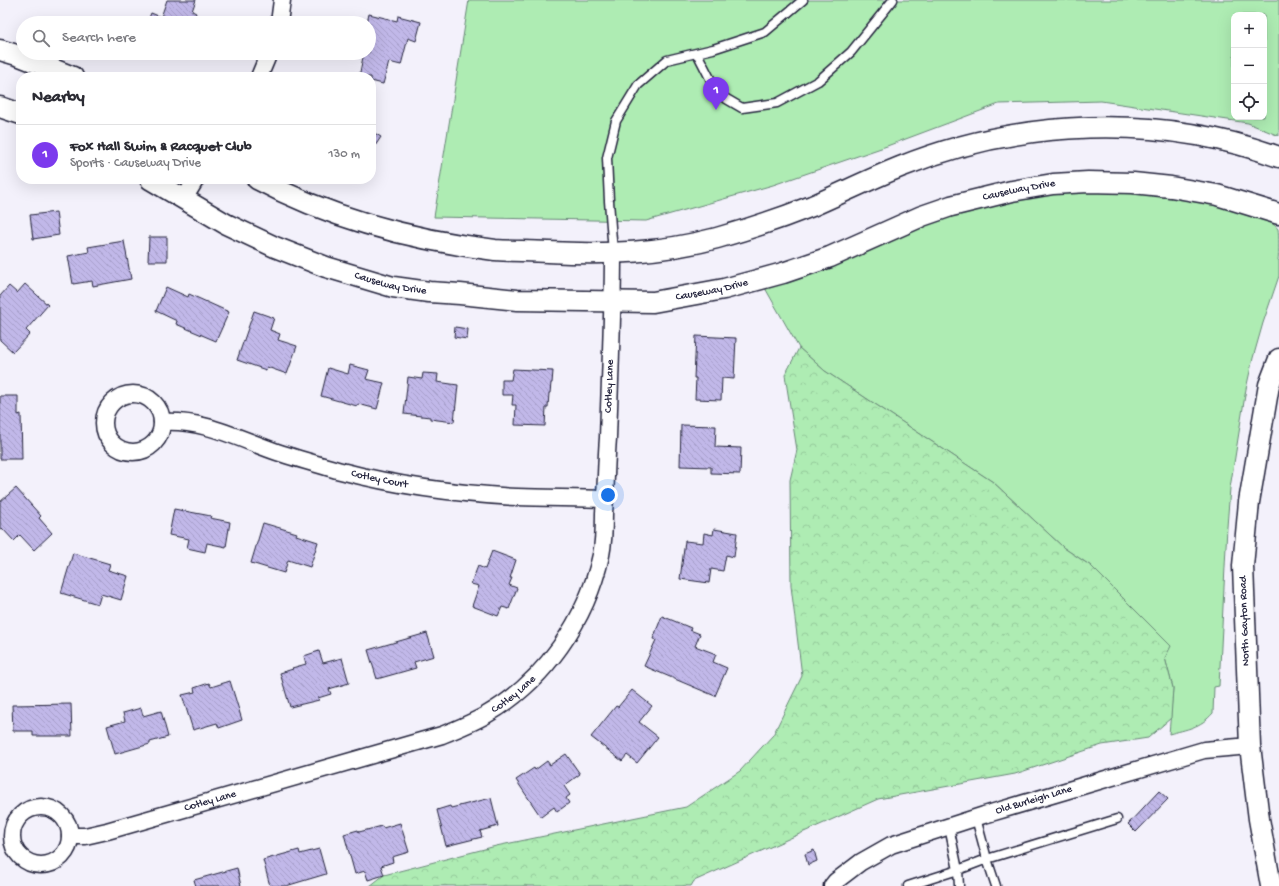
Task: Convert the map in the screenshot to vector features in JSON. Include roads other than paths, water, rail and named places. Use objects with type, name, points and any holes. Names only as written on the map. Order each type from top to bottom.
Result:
[{"type":"street","points":[[280,16],[282,0]]},
{"type":"street","points":[[0,50],[16,55]]},
{"type":"street","points":[[30,60],[60,72]]},
{"type":"street","points":[[261,72],[266,60]]},
{"type":"street","points":[[0,107],[16,112]]},
{"type":"street","points":[[267,184],[305,202],[355,220],[406,234],[460,245],[498,250],[586,254],[633,252],[674,247],[716,238],[810,207],[900,167],[953,148],[1000,137],[1056,129],[1121,128],[1171,132],[1217,140],[1279,157]]},
{"type":"street","name":"Causeway Drive","points":[[158,184],[226,224],[276,247],[326,267],[393,287],[429,292],[517,300],[653,302],[724,289],[783,273],[830,257],[922,216],[951,206],[1012,191],[1053,184],[1088,182],[1134,183],[1171,187],[1217,195],[1279,214]]},
{"type":"street","points":[[184,199],[193,184]]},
{"type":"street","name":"Cotley Lane","points":[[70,836],[85,836],[107,831],[442,735],[487,714],[510,699],[538,674],[563,642],[579,616],[593,585],[601,555],[603,542],[613,301],[613,253]]},
{"type":"street","name":"North Gayton Road","points":[[1271,886],[1259,819],[1250,746],[1243,566],[1250,494],[1269,385],[1279,359]]},
{"type":"street","name":"Cotley Court","points":[[162,422],[175,421],[211,428],[278,453],[342,471],[393,482],[458,492],[517,497],[605,499]]},
{"type":"street","name":"Old Burleigh Lane","points":[[832,886],[836,881],[861,862],[891,845],[1204,750],[1250,746]]},
{"type":"lane","points":[[613,253],[607,158],[616,121],[638,85],[668,60],[714,49],[765,32],[803,0]]},
{"type":"lane","points":[[697,53],[718,94],[742,108],[777,103],[818,81],[851,52],[892,0]]},
{"type":"lane","points":[[976,818],[996,886]]},
{"type":"lane","points":[[908,886],[987,859],[1117,819]]},
{"type":"lane","points":[[949,827],[958,870],[959,886]]},
{"type":"place","name":"Fox Hall Swim & Racquet Club","points":[[716,110]]}]
